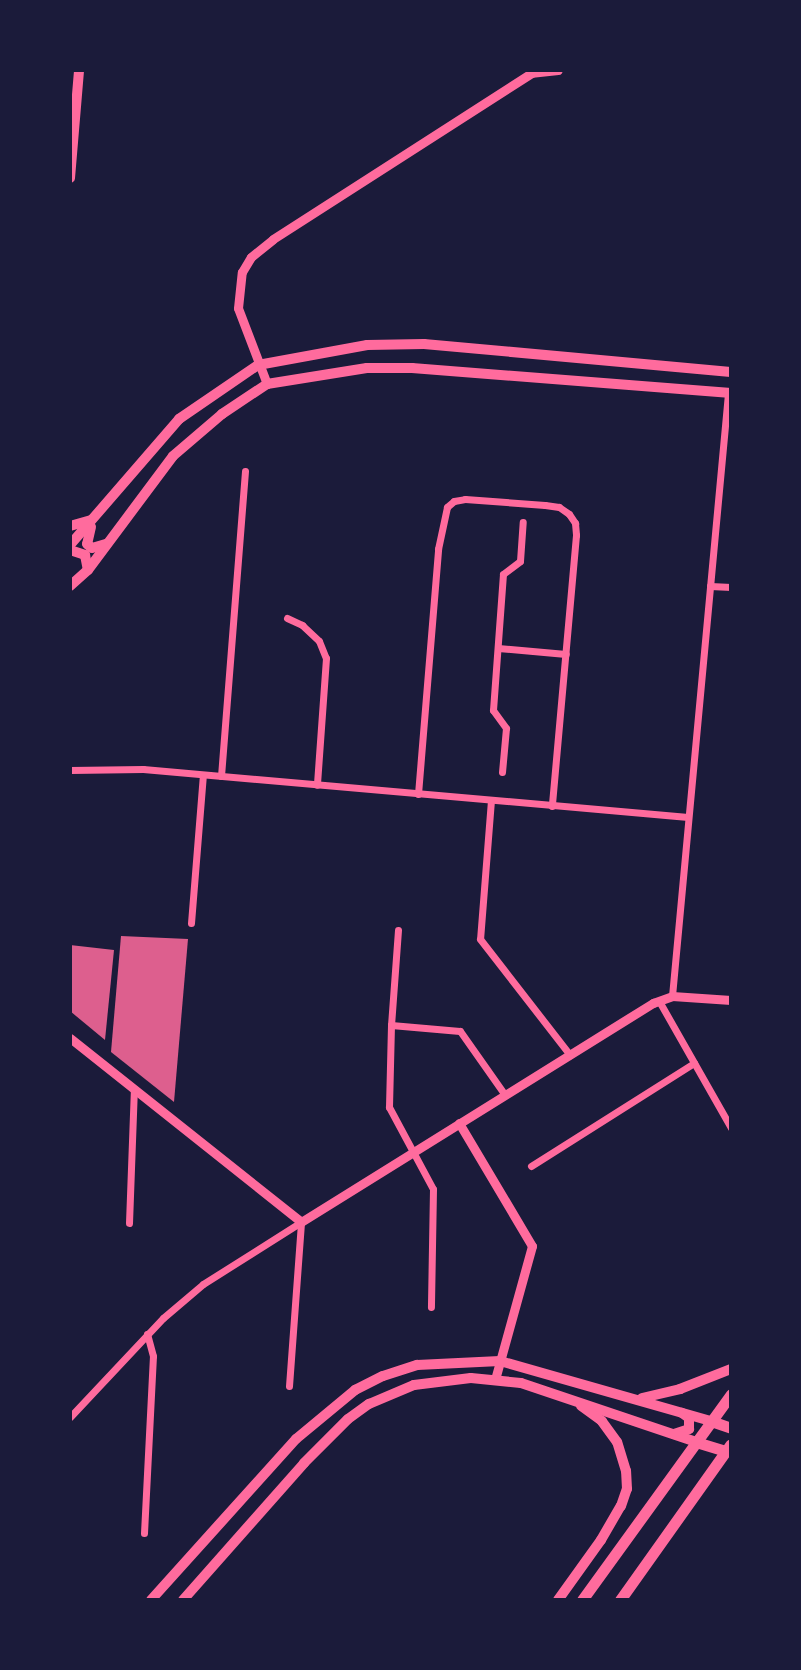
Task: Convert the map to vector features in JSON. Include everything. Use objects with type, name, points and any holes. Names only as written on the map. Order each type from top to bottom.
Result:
[{"type":"main road","points":[[70,178],[79,70]]},
{"type":"main road","points":[[88,570],[85,555],[71,543],[94,521],[179,419],[258,365],[367,345],[424,344],[731,372]]},
{"type":"main road","points":[[70,586],[88,570],[147,487],[192,437],[267,384],[367,368],[412,368],[730,393]]},
{"type":"main road","points":[[70,526],[94,521]]},
{"type":"main road","points":[[94,521],[87,544],[92,548],[106,544]]},
{"type":"main road","points":[[151,1600],[323,1413],[355,1390],[383,1376],[417,1365],[500,1361],[650,1402],[731,1428]]},
{"type":"main road","points":[[638,1399],[680,1389],[731,1369]]},
{"type":"main road","points":[[183,1600],[304,1463],[348,1419],[369,1404],[402,1389],[439,1380],[495,1379],[570,1398],[696,1442],[728,1448],[620,1600]]},
{"type":"main road","points":[[582,1600],[731,1394]]},
{"type":"main road","points":[[558,1600],[601,1540],[627,1489],[622,1456],[610,1431],[570,1398]]},
{"type":"main road","points":[[673,1435],[689,1429],[689,1418],[678,1411]]},
{"type":"street","points":[[267,384],[238,308],[242,272],[251,257],[273,239],[533,72],[558,70]]},
{"type":"street","points":[[672,996],[730,393]]},
{"type":"street","points":[[221,776],[245,471]]},
{"type":"street","points":[[418,794],[442,520],[454,501],[505,502],[559,507],[575,523],[552,806]]},
{"type":"street","points":[[502,772],[506,728],[493,710],[503,574],[520,561],[523,522]]},
{"type":"street","points":[[710,586],[731,587]]},
{"type":"street","points":[[287,618],[302,625],[319,641],[326,658],[317,785]]},
{"type":"street","points":[[498,648],[566,654]]},
{"type":"street","points":[[70,770],[96,767],[221,776],[688,817]]},
{"type":"street","points":[[191,923],[203,775]]},
{"type":"street","points":[[491,800],[480,939],[570,1055]]},
{"type":"street","points":[[398,930],[389,1107],[433,1189],[431,1307]]},
{"type":"street","points":[[70,1417],[147,1334],[203,1284],[301,1222],[659,1001],[672,996],[731,1000]]},
{"type":"street","points":[[659,1001],[731,1128]]},
{"type":"street","points":[[391,1025],[460,1031],[505,1095]]},
{"type":"street","points":[[70,1038],[301,1222]]},
{"type":"street","points":[[531,1166],[694,1063]]},
{"type":"street","points":[[129,1223],[134,1089]]},
{"type":"street","points":[[459,1123],[532,1246],[495,1379]]},
{"type":"street","points":[[289,1386],[301,1222]]},
{"type":"street","points":[[144,1533],[153,1356],[147,1334]]},
{"type":"building","points":[[121,936],[188,939],[174,1102],[111,1052]]},
{"type":"building","points":[[70,945],[114,950],[105,1040],[70,1011]]}]
